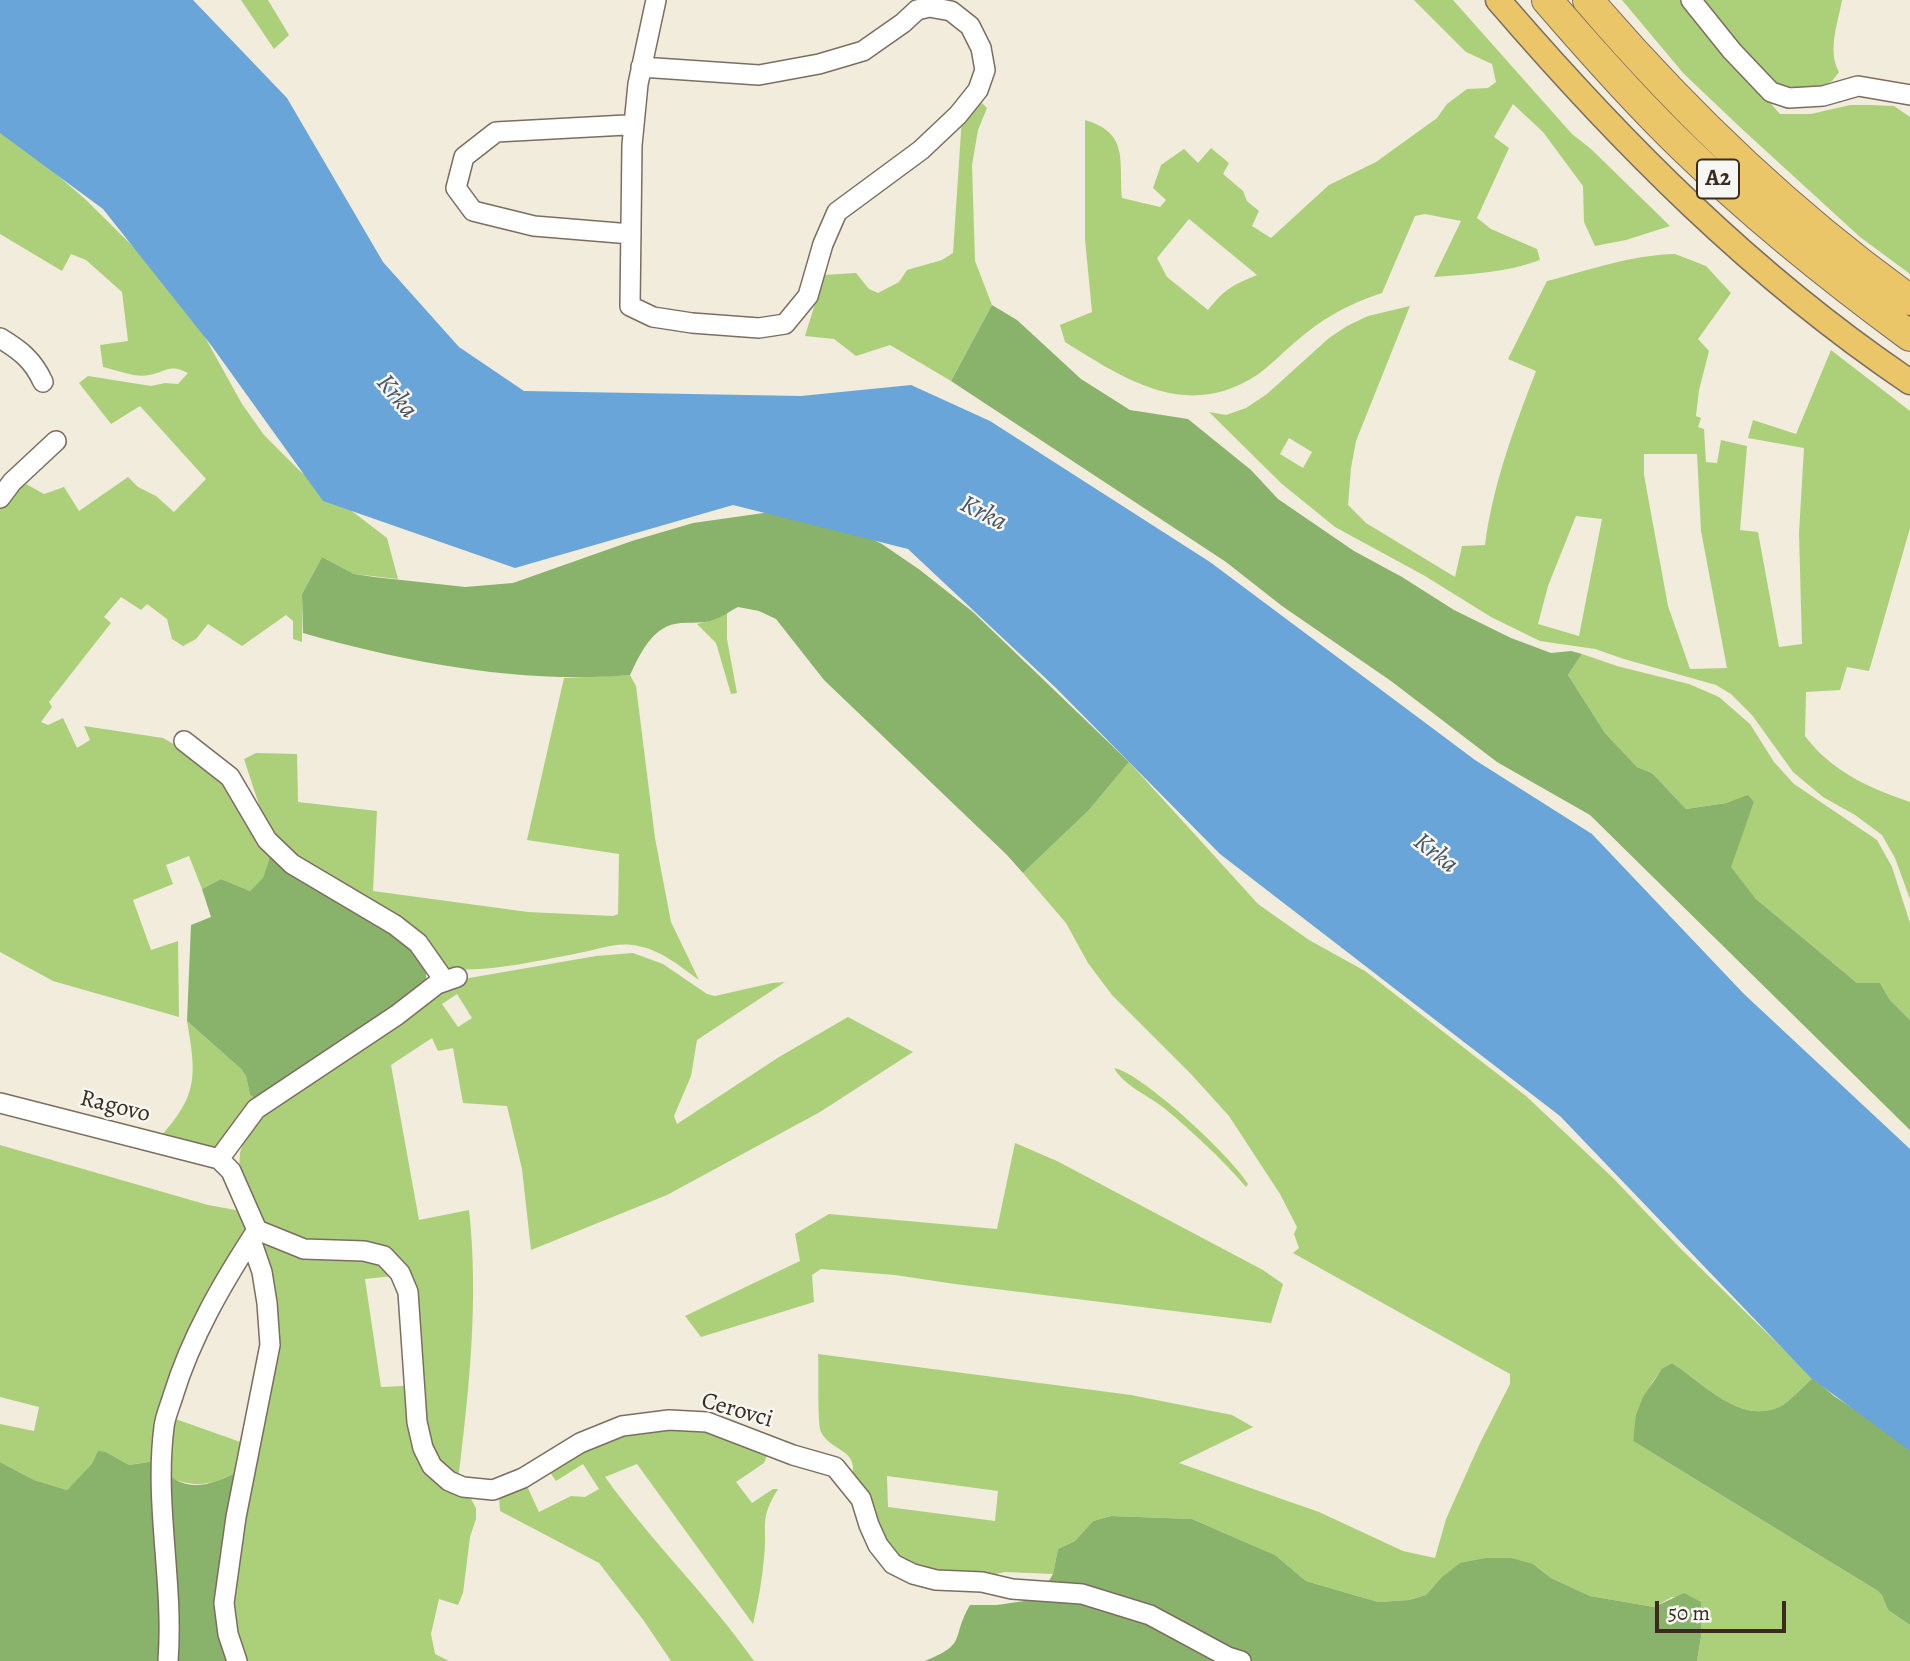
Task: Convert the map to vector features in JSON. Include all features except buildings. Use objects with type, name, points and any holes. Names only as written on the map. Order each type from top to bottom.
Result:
[{"type":"highway","name":"A2","points":[[1547,0],[1618,81],[1744,204],[1840,284],[1910,336]]},
{"type":"highway","name":"A2","points":[[1588,0],[1644,65],[1778,196],[1857,262],[1910,300]]},
{"type":"main road","points":[[1498,0],[1610,125],[1724,236],[1793,294],[1910,382]]},
{"type":"street","points":[[641,67],[760,75],[820,64],[863,51],[917,10],[929,7],[951,11],[970,26],[981,48],[985,70],[978,90],[958,115],[930,142],[837,212],[823,244],[808,296],[785,324],[759,328],[653,317],[630,306],[632,145],[641,67],[656,0]]},
{"type":"street","points":[[1691,0],[1771,92],[1789,98],[1823,96],[1858,86],[1910,94]]},
{"type":"street","points":[[626,125],[496,132],[464,157],[456,188],[473,211],[534,226],[631,234]]},
{"type":"street","points":[[0,338],[22,351],[36,366],[43,382]]},
{"type":"street","points":[[0,498],[12,482],[56,441]]},
{"type":"street","points":[[184,741],[230,777],[267,840],[292,864],[395,925],[418,943],[450,979],[256,1109],[219,1159],[231,1171],[254,1235],[267,1303],[270,1345],[236,1517],[224,1603],[228,1634],[237,1661]]},
{"type":"street","name":"Ragovo","points":[[0,1103],[219,1159]]},
{"type":"street","points":[[168,1661],[170,1615],[162,1484],[164,1425],[178,1380],[205,1317],[254,1235]]},
{"type":"street","name":"Cerovci","points":[[254,1235],[304,1250],[374,1253],[384,1256],[400,1273],[408,1292],[417,1422],[422,1448],[432,1466],[449,1481],[463,1488],[493,1490],[523,1478],[580,1443],[622,1426],[669,1420],[707,1422],[793,1455],[835,1467],[861,1499],[878,1545],[894,1564],[913,1574],[936,1580],[982,1583],[1012,1589],[1082,1594],[1150,1615],[1228,1657],[1241,1661]]},
{"type":"green space","points":[[241,0],[268,0],[289,35],[274,49]]},
{"type":"green space","points":[[1414,0],[1453,0],[1572,134],[1670,226],[1626,240],[1595,246],[1584,222],[1583,186],[1543,132],[1513,104],[1494,137],[1509,148],[1477,218],[1491,229],[1537,249],[1540,260],[1501,270],[1434,277],[1461,221],[1425,214],[1415,216],[1382,293],[1357,302],[1325,319],[1257,375],[1231,388],[1206,395],[1182,395],[1134,381],[1065,342],[1060,325],[1092,312],[1085,239],[1085,120],[1109,132],[1115,140],[1121,160],[1122,198],[1160,207],[1166,200],[1153,188],[1161,165],[1184,149],[1198,163],[1211,148],[1229,163],[1223,174],[1243,191],[1247,201],[1259,211],[1252,226],[1271,238],[1329,185],[1376,162],[1437,118],[1447,104],[1467,89],[1488,88],[1496,82],[1492,64],[1466,52]],"holes":[[[1189,219],[1257,275],[1230,288],[1208,310],[1167,277],[1157,258]]]},
{"type":"green space","points":[[1622,0],[1680,0],[1780,114],[1811,114],[1850,105],[1871,105],[1894,106],[1910,117],[1910,274],[1860,237],[1684,74]]},
{"type":"green space","points":[[1702,0],[1842,0],[1834,46],[1839,72],[1832,81],[1813,91],[1779,87],[1763,74]]},
{"type":"green space","points":[[982,103],[987,108],[978,130],[972,165],[975,261],[992,305],[951,381],[890,345],[856,356],[834,339],[805,336],[824,275],[856,273],[869,289],[878,293],[899,282],[907,270],[942,260],[953,253],[962,117]]},
{"type":"green space","points":[[0,122],[21,144],[84,198],[169,282],[196,321],[242,404],[264,435],[301,472],[387,538],[398,579],[354,574],[322,557],[302,594],[302,642],[293,639],[293,621],[286,615],[242,646],[208,624],[196,639],[183,646],[172,639],[167,619],[147,604],[141,610],[121,597],[104,617],[111,623],[49,702],[52,707],[41,722],[48,725],[63,718],[77,748],[90,740],[84,726],[163,738],[210,765],[272,850],[263,879],[250,891],[221,879],[202,889],[189,856],[166,865],[173,884],[133,900],[151,950],[178,941],[179,1017],[53,981],[0,952],[0,504],[17,479],[44,494],[64,487],[79,511],[128,477],[174,512],[206,479],[140,406],[111,424],[79,383],[88,376],[151,386],[178,384],[188,373],[172,368],[149,375],[138,375],[103,367],[100,345],[128,341],[122,292],[86,260],[71,254],[62,271],[0,234]]},
{"type":"green space","points":[[1675,254],[1706,266],[1731,293],[1698,339],[1709,351],[1699,390],[1696,416],[1701,418],[1698,427],[1704,429],[1706,462],[1717,463],[1721,440],[1747,446],[1740,530],[1758,532],[1779,647],[1802,644],[1799,533],[1804,448],[1748,438],[1753,420],[1796,434],[1831,350],[1910,411],[1910,528],[1869,671],[1847,667],[1840,690],[1806,692],[1805,736],[1839,769],[1880,791],[1910,802],[1910,899],[1895,858],[1882,835],[1855,815],[1823,797],[1793,772],[1752,715],[1731,694],[1716,685],[1595,649],[1540,641],[1491,617],[1425,576],[1335,527],[1282,484],[1209,412],[1226,415],[1246,408],[1267,394],[1329,338],[1347,326],[1368,316],[1410,306],[1356,441],[1348,505],[1366,523],[1455,577],[1462,546],[1485,545],[1499,478],[1536,371],[1508,359],[1547,281],[1659,255]],"holes":[[[1289,438],[1312,452],[1303,468],[1280,454]],[[1644,454],[1697,454],[1701,531],[1727,668],[1690,669],[1668,606],[1644,475]],[[1576,516],[1602,519],[1579,636],[1538,624],[1548,586]]]},
{"type":"green space","points":[[992,305],[1017,320],[1081,379],[1130,410],[1188,419],[1251,470],[1278,499],[1354,551],[1454,610],[1511,638],[1551,653],[1571,651],[1582,654],[1568,675],[1605,733],[1637,767],[1652,773],[1686,809],[1726,803],[1748,795],[1754,802],[1731,867],[1756,899],[1857,983],[1880,983],[1890,1000],[1910,1020],[1910,1130],[1590,815],[1497,762],[1391,681],[1282,606],[1226,562],[951,381]]},
{"type":"green space","points":[[785,510],[827,517],[882,544],[920,570],[973,612],[1129,762],[1089,810],[1023,873],[824,680],[776,619],[759,611],[738,607],[710,621],[671,625],[655,634],[649,641],[630,675],[589,677],[506,674],[465,669],[383,653],[303,633],[302,594],[322,557],[354,574],[374,577],[465,587],[513,583],[632,541],[693,523]]},
{"type":"green space","points":[[727,613],[727,639],[737,693],[731,694],[716,643],[697,624]]},
{"type":"green space","points":[[1582,654],[1617,666],[1689,684],[1719,697],[1750,724],[1774,762],[1794,784],[1877,840],[1892,867],[1910,923],[1910,1020],[1890,1000],[1880,983],[1857,983],[1756,899],[1730,867],[1754,802],[1748,796],[1726,803],[1686,809],[1652,773],[1637,767],[1605,733],[1568,675]]},
{"type":"green space","points":[[630,675],[636,686],[655,838],[671,922],[699,980],[663,955],[646,948],[623,944],[494,968],[445,968],[294,860],[267,829],[244,759],[256,753],[297,754],[298,802],[377,811],[373,891],[528,912],[613,916],[618,914],[619,854],[527,840],[564,678]]},
{"type":"green space","points":[[1129,762],[1258,904],[1309,940],[1365,971],[1526,1096],[1612,1177],[1681,1249],[1813,1378],[1779,1407],[1764,1411],[1750,1410],[1722,1399],[1672,1363],[1656,1378],[1645,1397],[1633,1441],[1882,1594],[1888,1610],[1910,1625],[1910,1661],[1697,1661],[1701,1637],[1701,1602],[1672,1597],[1654,1607],[1590,1596],[1551,1578],[1533,1564],[1440,1579],[1426,1595],[1409,1600],[1378,1602],[1306,1581],[1275,1555],[1192,1519],[1111,1516],[1093,1521],[1075,1541],[1058,1549],[1053,1574],[1005,1572],[978,1578],[934,1575],[888,1551],[852,1478],[852,1461],[821,1432],[818,1354],[1131,1395],[1232,1415],[1253,1427],[1179,1463],[1319,1512],[1403,1551],[1435,1558],[1446,1519],[1510,1384],[1510,1374],[1293,1253],[1299,1248],[1294,1234],[1297,1227],[1280,1194],[1229,1116],[1112,995],[1088,963],[1066,923],[1023,873],[1089,810]],"holes":[[[887,1476],[998,1491],[995,1521],[888,1507]]]},
{"type":"green space","points":[[272,850],[416,950],[424,965],[426,979],[422,990],[260,1102],[250,1095],[246,1076],[241,1069],[187,1021],[191,925],[211,917],[202,889],[221,879],[250,891],[263,878]]},
{"type":"green space","points":[[633,953],[663,964],[707,994],[715,996],[785,982],[697,1040],[691,1076],[674,1116],[677,1124],[779,1057],[848,1017],[913,1052],[820,1112],[667,1195],[531,1250],[522,1169],[507,1106],[463,1103],[453,1048],[438,1051],[432,1038],[391,1065],[419,1220],[469,1210],[473,1312],[458,1481],[428,1451],[403,1270],[265,1228],[239,1172],[240,1153],[246,1133],[263,1113],[452,981],[596,956]],"holes":[[[457,994],[472,1018],[458,1027],[442,1004]]]},
{"type":"green space","points":[[187,1021],[241,1069],[246,1076],[250,1095],[260,1102],[218,1150],[161,1136],[182,1108],[192,1083],[192,1055]]},
{"type":"green space","points":[[1114,1068],[1144,1084],[1185,1118],[1239,1171],[1248,1184],[1246,1187],[1196,1136],[1164,1108],[1130,1085]]},
{"type":"green space","points":[[1015,1143],[1057,1161],[1263,1270],[1283,1284],[1271,1323],[895,1275],[821,1269],[812,1275],[814,1302],[701,1337],[685,1316],[800,1261],[795,1234],[829,1214],[997,1229]]},
{"type":"green space","points":[[0,1145],[208,1205],[241,1211],[246,1226],[245,1238],[155,1461],[129,1465],[106,1452],[67,1490],[34,1480],[0,1462],[0,1424],[34,1431],[39,1407],[0,1397]]},
{"type":"green space","points":[[263,1245],[374,1260],[393,1276],[365,1279],[381,1387],[404,1386],[411,1381],[413,1409],[456,1493],[471,1499],[476,1508],[463,1593],[458,1605],[439,1599],[431,1634],[435,1654],[449,1661],[243,1661],[230,1615],[274,1349]]},
{"type":"green space","points":[[1672,1363],[1722,1399],[1750,1410],[1764,1411],[1779,1407],[1813,1378],[1834,1396],[1910,1446],[1910,1625],[1888,1610],[1878,1591],[1633,1441],[1636,1415],[1643,1397],[1662,1369]]},
{"type":"green space","points":[[170,1417],[246,1444],[241,1470],[205,1484],[167,1477]]},
{"type":"green space","points":[[693,1425],[768,1453],[764,1463],[736,1482],[752,1503],[773,1489],[778,1489],[766,1516],[763,1567],[753,1624],[637,1464],[605,1477],[754,1661],[671,1661],[599,1563],[500,1511],[499,1496],[526,1484],[539,1512],[571,1496],[585,1497],[599,1489],[583,1464],[556,1481],[549,1471],[574,1454],[620,1435]]},
{"type":"green space","points":[[98,1451],[106,1452],[129,1465],[155,1461],[165,1472],[185,1484],[206,1484],[241,1470],[230,1661],[0,1661],[0,1462],[34,1480],[67,1490],[92,1464]]},
{"type":"green space","points":[[1111,1516],[1192,1519],[1275,1555],[1306,1581],[1378,1602],[1409,1600],[1426,1595],[1460,1563],[1486,1558],[1511,1558],[1533,1564],[1551,1578],[1590,1596],[1654,1607],[1684,1593],[1701,1602],[1701,1637],[1697,1661],[925,1661],[939,1655],[953,1644],[970,1605],[997,1605],[1038,1599],[1053,1574],[1058,1549],[1075,1541],[1093,1521]]},
{"type":"water","name":"Krka","points":[[0,0],[193,0],[287,98],[383,262],[459,347],[524,391],[801,396],[911,385],[990,421],[1210,562],[1475,760],[1592,834],[1744,994],[1910,1149],[1910,1451],[1811,1378],[1560,1116],[1220,854],[1056,688],[908,549],[733,505],[515,568],[323,501],[211,345],[103,209],[0,133]]}]
